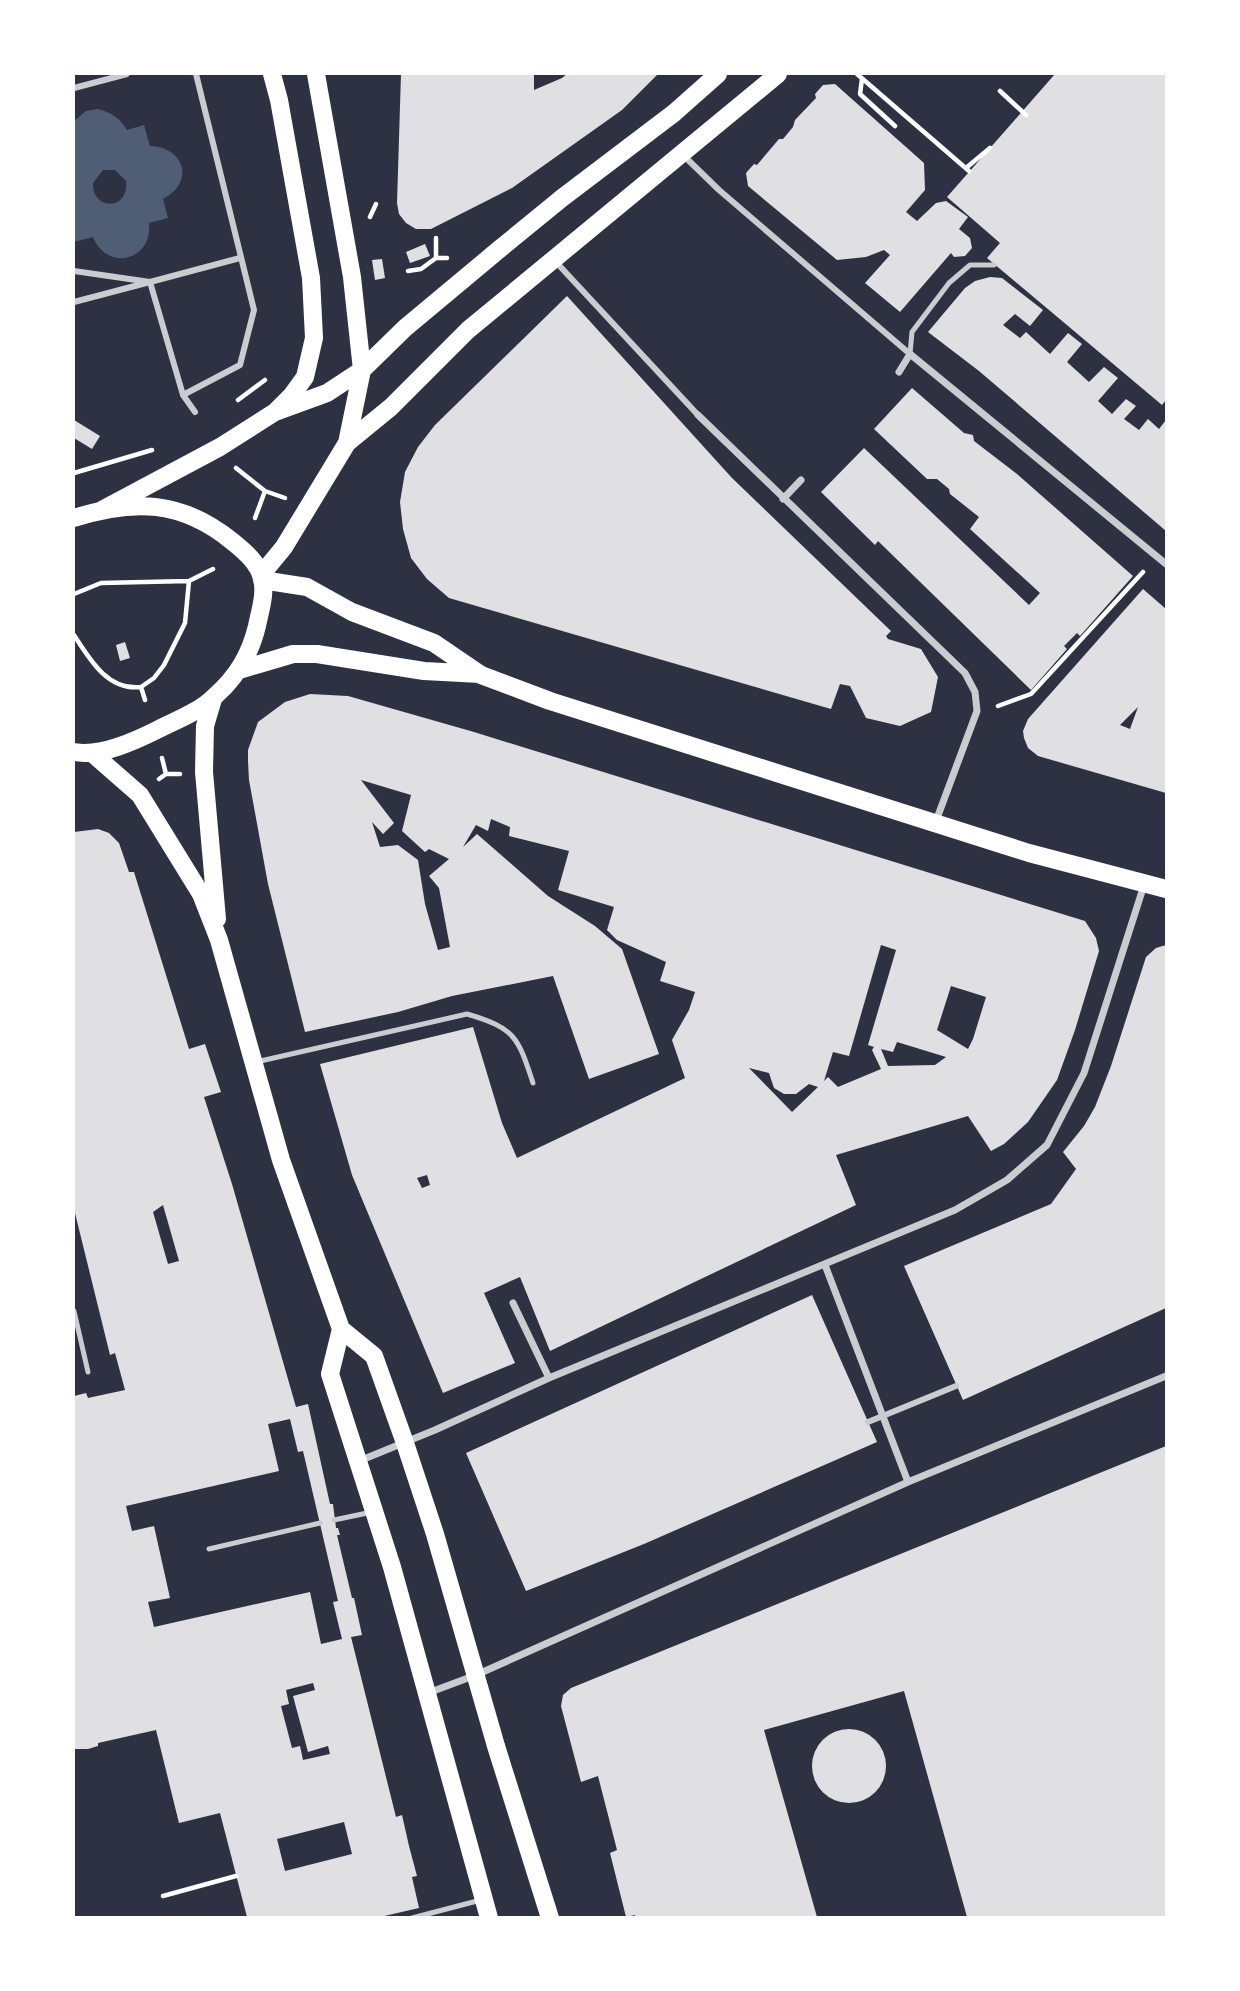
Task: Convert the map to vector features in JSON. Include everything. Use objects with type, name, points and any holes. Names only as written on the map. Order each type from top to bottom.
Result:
[{"type":"main road","points":[[74,519],[102,510],[220,447],[275,412],[292,396],[305,377],[314,338],[311,278],[272,74]]},
{"type":"main road","points":[[316,74],[352,277],[362,370],[347,443]]},
{"type":"main road","points":[[275,412],[327,393],[362,370],[405,328],[495,251],[674,113],[718,74]]},
{"type":"main road","points":[[262,577],[284,547],[347,443],[391,407],[468,330],[778,74]]},
{"type":"main road","points":[[82,753],[154,731],[213,699],[239,670],[249,653],[262,601],[262,577],[247,554],[216,528],[182,511],[160,507],[102,510]]},
{"type":"main road","points":[[262,577],[307,587],[352,612],[434,643],[481,674],[550,701],[1051,859],[1167,890]]},
{"type":"main road","points":[[239,670],[293,654],[317,654],[424,671],[481,674]]},
{"type":"main road","points":[[213,699],[205,726],[204,772],[219,940]]},
{"type":"main road","points":[[82,753],[140,795],[201,894],[219,940],[281,1160],[341,1329],[374,1356],[405,1443],[495,1746],[550,1917]]},
{"type":"main road","points":[[341,1329],[330,1374],[375,1511],[488,1917]]},
{"type":"street","points":[[74,88],[127,74]]},
{"type":"street","points":[[183,395],[240,365],[254,310],[197,74]]},
{"type":"street","points":[[682,153],[719,190],[911,354],[1163,562]]},
{"type":"street","points":[[74,302],[240,258]]},
{"type":"street","points":[[554,259],[698,415],[965,673],[975,692],[977,711],[936,821]]},
{"type":"street","points":[[74,271],[150,282]]},
{"type":"street","points":[[150,282],[183,395],[195,412]]},
{"type":"street","points":[[899,372],[911,354]]},
{"type":"street","points":[[783,499],[801,480]]},
{"type":"street","points":[[359,1461],[549,1378],[955,1210],[1007,1180],[1047,1145],[1084,1073],[1144,884]]},
{"type":"street","points":[[825,1265],[908,1482]]},
{"type":"street","points":[[513,1303],[549,1378]]},
{"type":"street","points":[[427,1693],[476,1675],[908,1482],[1167,1376]]},
{"type":"street","points":[[868,1422],[956,1386]]},
{"type":"lane","points":[[911,354],[912,332],[949,283],[970,265],[994,265]]},
{"type":"lane","points":[[253,1063],[467,1014],[498,1023],[521,1046],[533,1083]]},
{"type":"lane","points":[[74,1311],[88,1372]]},
{"type":"lane","points":[[334,1520],[375,1511]]},
{"type":"lane","points":[[209,1549],[320,1524]]},
{"type":"lane","points":[[412,1917],[484,1899]]},
{"type":"path","points":[[859,76],[860,94],[895,126]]},
{"type":"path","points":[[859,76],[968,169],[990,148]]},
{"type":"path","points":[[1000,91],[1026,115]]},
{"type":"path","points":[[368,220],[376,204]]},
{"type":"path","points":[[436,238],[436,258]]},
{"type":"path","points":[[408,271],[421,269],[436,258],[448,258]]},
{"type":"path","points":[[230,463],[265,491],[289,500]]},
{"type":"path","points":[[255,518],[265,491]]},
{"type":"path","points":[[977,711],[1010,703],[1031,694],[1143,572],[1163,562]]},
{"type":"path","points":[[74,594],[101,583],[189,581],[213,569]]},
{"type":"path","points":[[74,635],[103,676],[126,689],[141,687],[154,678],[164,665],[185,622],[189,581]]},
{"type":"path","points":[[141,687],[145,700]]},
{"type":"path","points":[[161,753],[166,774]]},
{"type":"path","points":[[153,783],[166,774],[184,774]]},
{"type":"path","points":[[163,1896],[236,1876]]},
{"type":"water","points":[[98,109],[107,112],[118,119],[127,130],[144,125],[150,146],[171,152],[182,167],[179,184],[163,199],[168,218],[149,223],[144,246],[128,257],[108,255],[93,237],[74,242],[74,121],[86,111]],"holes":[[[103,170],[115,170],[126,181],[126,191],[117,202],[104,203],[94,192],[93,183]]]},
{"type":"building","points":[[401,74],[534,74],[534,90],[567,74],[658,74],[622,110],[512,188],[431,229],[416,229],[406,223],[399,214],[397,203]]},
{"type":"building","points":[[1055,74],[1166,74],[1166,400],[1162,405],[987,258],[1000,243],[947,197]]},
{"type":"building","points":[[835,84],[924,163],[925,190],[906,212],[917,221],[936,203],[946,201],[968,217],[959,229],[970,238],[972,248],[965,256],[954,257],[951,253],[900,312],[865,283],[890,255],[884,250],[866,257],[837,260],[748,186],[746,173],[754,164],[757,165],[779,139],[783,139],[795,120],[816,98],[815,94],[823,85]]},
{"type":"building","points":[[425,244],[430,256],[410,263],[406,252]]},
{"type":"building","points":[[382,259],[385,278],[375,280],[372,260]]},
{"type":"building","points":[[990,277],[1002,278],[1043,310],[1030,326],[1015,314],[1003,325],[1020,338],[1026,332],[1050,354],[1068,333],[1082,344],[1067,362],[1089,382],[1104,367],[1118,378],[1098,401],[1112,414],[1126,399],[1136,406],[1124,419],[1139,430],[1148,419],[1159,429],[1166,420],[1166,531],[979,371],[928,332],[965,288],[975,281]]},
{"type":"building","points":[[567,296],[732,478],[891,631],[886,636],[888,639],[921,649],[938,677],[931,712],[900,726],[866,718],[850,686],[840,684],[831,709],[449,598],[427,579],[411,558],[403,529],[400,502],[405,472],[418,447],[435,425]]},
{"type":"building","points":[[912,388],[964,433],[973,435],[974,441],[1017,474],[1133,576],[1080,636],[1077,633],[1064,646],[1067,649],[1031,690],[878,541],[875,545],[821,492],[864,448],[1029,605],[1040,593],[970,529],[979,517],[950,494],[949,489],[937,479],[927,479],[874,429]]},
{"type":"building","points":[[74,420],[100,436],[92,449],[74,438]]},
{"type":"building","points":[[1143,589],[1166,609],[1166,793],[1038,756],[1028,748],[1024,738],[1023,731],[1028,719]],"holes":[[[1138,707],[1130,729],[1120,725]]]},
{"type":"building","points":[[125,642],[130,658],[120,661],[116,645]]},
{"type":"building","points":[[310,694],[348,696],[474,732],[1085,921],[1096,938],[1099,951],[1057,1080],[1028,1122],[1004,1144],[991,1151],[968,1116],[836,1155],[856,1205],[550,1351],[520,1277],[484,1293],[515,1363],[443,1393],[352,1175],[320,1064],[473,1027],[502,1123],[517,1158],[685,1078],[672,1040],[689,1010],[695,992],[660,981],[666,962],[617,940],[607,930],[614,907],[558,890],[569,851],[509,836],[510,827],[491,819],[488,831],[476,825],[463,847],[477,834],[548,896],[595,926],[622,949],[659,1054],[589,1079],[553,976],[452,996],[398,1012],[305,1032],[268,884],[249,780],[248,750],[258,722],[285,702]],"holes":[[[361,780],[411,795],[402,831],[425,852],[429,849],[449,859],[429,876],[439,888],[450,947],[438,950],[425,904],[418,860],[398,845],[380,847],[372,822],[383,834],[394,823]],[[881,945],[896,950],[868,1045],[874,1047],[872,1050],[881,1069],[838,1087],[828,1077],[824,1081],[833,1052],[849,1056]],[[951,986],[986,997],[968,1049],[937,1030]],[[897,1042],[946,1057],[935,1065],[888,1066],[881,1049],[893,1052]],[[749,1068],[769,1073],[774,1088],[784,1094],[796,1094],[809,1084],[818,1087],[792,1112]],[[427,1175],[430,1185],[422,1188],[417,1178]]]},
{"type":"building","points":[[98,829],[109,833],[119,843],[129,872],[134,872],[189,1049],[205,1044],[221,1092],[204,1097],[296,1407],[308,1404],[362,1635],[351,1637],[396,1817],[402,1815],[417,1876],[412,1877],[419,1908],[380,1917],[247,1917],[220,1813],[179,1823],[156,1730],[98,1743],[98,1746],[88,1749],[74,1749],[74,1396],[86,1393],[88,1398],[125,1390],[115,1353],[110,1355],[74,1209],[74,832]],"holes":[[[163,1205],[179,1261],[168,1264],[153,1212]],[[290,1419],[298,1452],[303,1451],[338,1601],[333,1602],[342,1639],[321,1644],[310,1592],[154,1627],[148,1602],[170,1598],[154,1526],[132,1531],[126,1506],[279,1471],[268,1424]],[[313,1683],[315,1690],[293,1696],[308,1752],[328,1746],[330,1754],[303,1760],[300,1746],[292,1748],[281,1706],[289,1704],[286,1690]],[[344,1822],[352,1854],[285,1871],[277,1839]]]},
{"type":"building","points":[[1166,945],[1166,1308],[963,1400],[904,1266],[1051,1204],[1076,1169],[1063,1152],[1095,1107],[1146,957],[1156,948]]},
{"type":"building","points":[[812,1295],[877,1442],[644,1544],[526,1591],[466,1453]]},
{"type":"building","points":[[1166,1446],[1166,1917],[967,1917],[904,1691],[764,1730],[817,1917],[626,1917],[610,1853],[617,1850],[598,1776],[581,1782],[561,1706],[563,1695],[571,1688]]},
{"type":"building","points":[[842,1729],[856,1729],[870,1735],[880,1745],[886,1766],[884,1780],[870,1797],[856,1803],[842,1803],[828,1797],[818,1787],[812,1773],[812,1759],[818,1745],[828,1735]]}]
